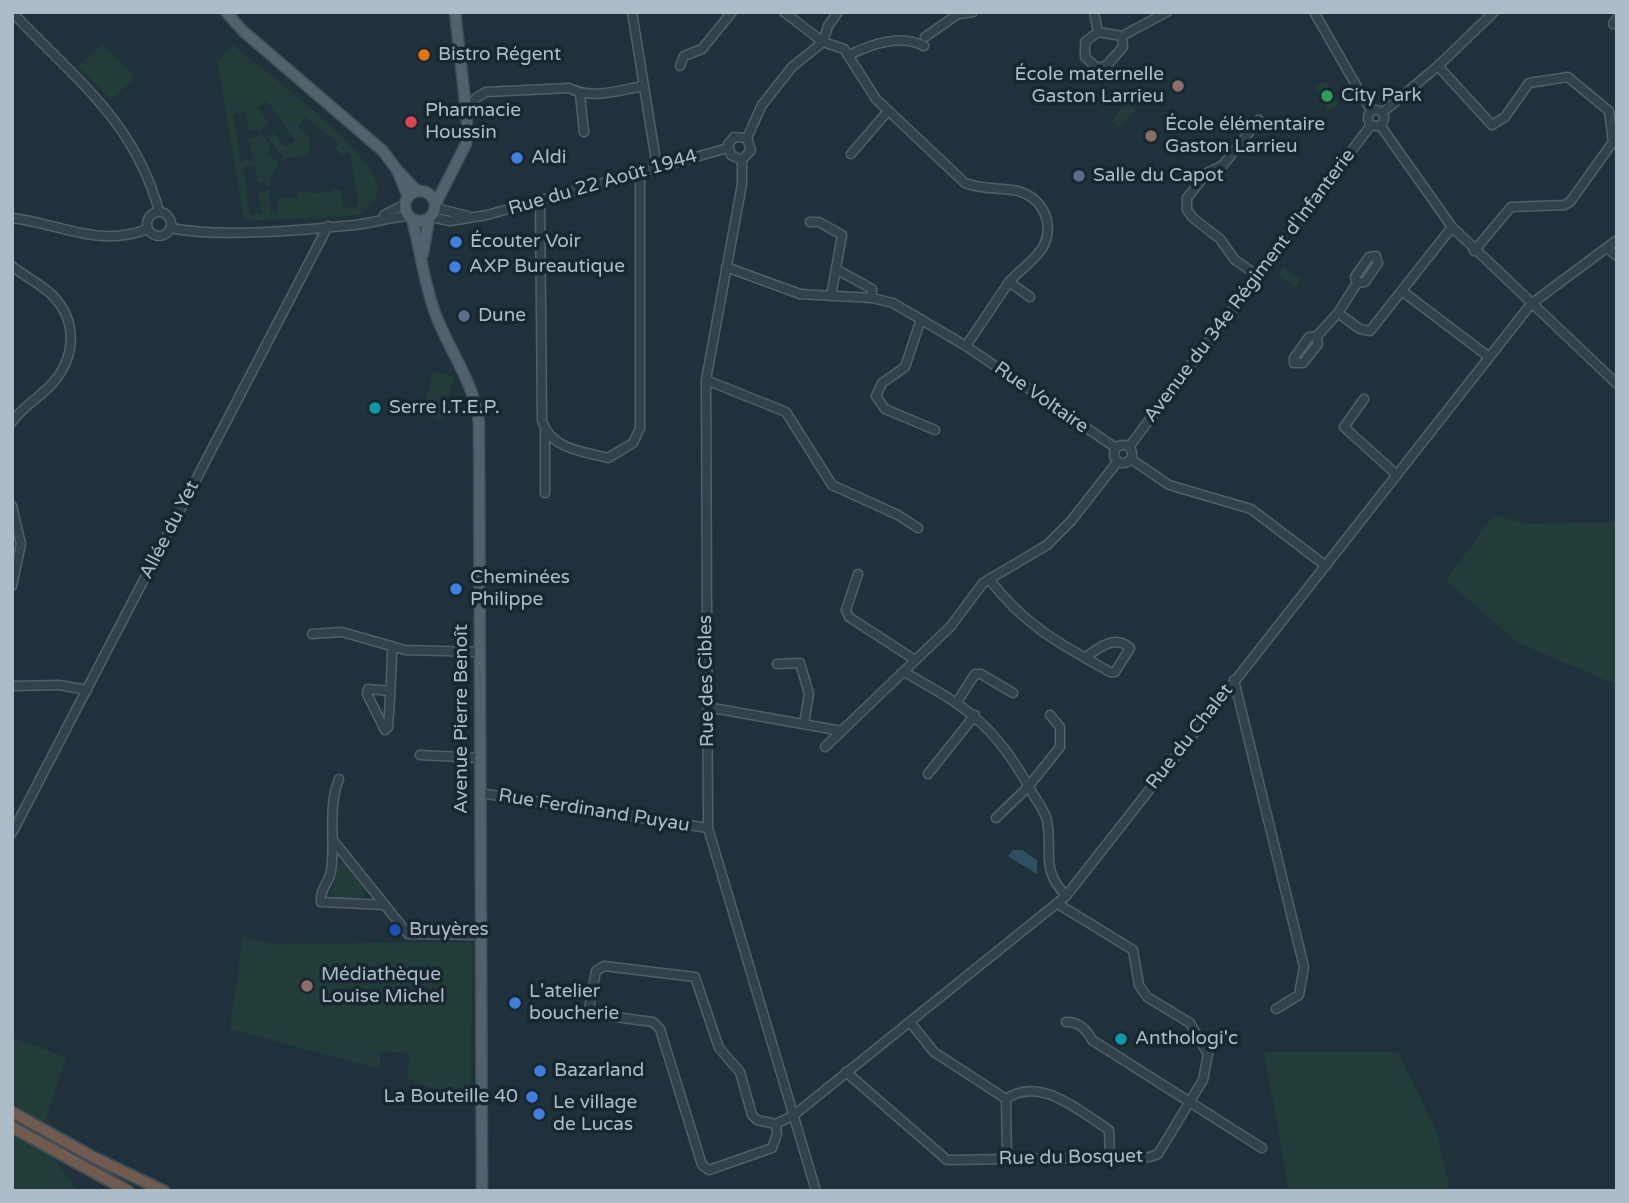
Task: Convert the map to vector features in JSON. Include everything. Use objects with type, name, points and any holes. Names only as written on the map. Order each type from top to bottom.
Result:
[{"type":"highway","points":[[12,1112],[93,1157],[164,1191]]},
{"type":"highway","points":[[12,1127],[128,1191]]},
{"type":"main road","points":[[226,12],[243,31],[383,151],[414,196],[433,212]]},
{"type":"main road","points":[[411,218],[433,212],[466,144],[467,118],[455,12]]},
{"type":"main road","points":[[414,196],[454,172]]},
{"type":"main road","name":"Avenue Pierre Benoît","points":[[414,196],[411,218],[438,321],[476,400],[480,472],[481,1189]]},
{"type":"main road","name":"Avenue Pierre Benoît","points":[[422,265],[433,212]]},
{"type":"street","points":[[632,12],[657,167]]},
{"type":"street","points":[[680,66],[684,56],[702,49],[732,12]]},
{"type":"street","points":[[784,12],[823,42],[841,47],[849,55],[876,99],[965,183],[980,189],[1019,191],[1041,204],[1049,224],[1042,247],[1009,282],[966,346]]},
{"type":"street","points":[[747,138],[734,137],[728,148],[733,158],[742,160],[751,150],[747,138],[762,105],[792,67],[823,42],[828,26],[838,12]]},
{"type":"street","points":[[849,55],[862,48],[887,42],[925,41],[958,14],[973,12]]},
{"type":"street","points":[[1094,12],[1098,32]]},
{"type":"street","points":[[1122,36],[1123,47],[1107,65],[1097,68],[1085,57],[1086,42],[1098,32],[1122,36],[1167,12]]},
{"type":"street","points":[[1314,12],[1371,111],[1382,113]]},
{"type":"street","points":[[1382,113],[1438,66],[1494,12]]},
{"type":"street","points":[[13,15],[118,121],[139,155],[159,211],[169,217],[170,228],[165,234],[158,236],[148,229]]},
{"type":"street","points":[[1438,66],[1492,125],[1505,117],[1529,83],[1567,77],[1609,111],[1613,142],[1570,202],[1564,205],[1511,207],[1474,251]]},
{"type":"street","points":[[467,118],[476,98],[486,92],[569,88],[580,94],[603,94],[644,86]]},
{"type":"street","points":[[580,94],[584,132]]},
{"type":"street","points":[[851,154],[888,111]]},
{"type":"street","points":[[1371,111],[1367,118],[1452,227],[1474,251],[1617,384]]},
{"type":"street","points":[[1375,125],[1384,120],[1382,113]]},
{"type":"street","points":[[1257,275],[1235,260],[1220,239],[1193,218],[1187,210],[1187,198],[1207,173],[1223,165],[1259,120]]},
{"type":"street","name":"Avenue du 34e Régiment d'Infanterie","points":[[1129,447],[1257,275],[1375,125]]},
{"type":"street","name":"Rue du 22 Août 1944","points":[[433,212],[450,221],[478,217],[728,148]]},
{"type":"street","name":"Rue des Cibles","points":[[742,160],[742,184],[706,380],[708,828],[816,1191]]},
{"type":"street","points":[[545,431],[565,447],[608,458],[633,443],[640,428],[640,173]]},
{"type":"street","points":[[369,222],[414,196]]},
{"type":"street","points":[[540,201],[545,494]]},
{"type":"street","points":[[148,229],[149,217],[159,211]]},
{"type":"street","points":[[12,228],[15,218],[91,236],[128,236],[148,229]]},
{"type":"street","points":[[170,228],[188,233],[328,226],[411,218]]},
{"type":"street","points":[[810,222],[820,222],[842,235],[831,296]]},
{"type":"street","name":"Allée du Yet","points":[[12,834],[328,226]]},
{"type":"street","points":[[1338,313],[1360,329],[1370,331],[1452,227]]},
{"type":"street","name":"Rue du Chalet","points":[[776,1124],[794,1115],[1066,896],[1531,304],[1617,240]]},
{"type":"street","points":[[1608,249],[1617,256]]},
{"type":"street","points":[[12,266],[50,293],[64,308],[69,318],[71,335],[70,350],[61,371],[12,422]]},
{"type":"street","name":"Rue Voltaire","points":[[726,267],[780,289],[872,298],[893,303],[966,346],[1116,448]]},
{"type":"street","name":"Rue Voltaire","points":[[835,269],[872,289],[872,298]]},
{"type":"street","points":[[1009,282],[1030,297]]},
{"type":"street","points":[[1317,336],[1338,313],[1357,283]]},
{"type":"street","points":[[1402,291],[1489,357]]},
{"type":"street","points":[[921,320],[905,367],[882,383],[876,396],[885,409],[935,430]]},
{"type":"street","points":[[706,380],[786,412],[832,485],[918,527]]},
{"type":"street","points":[[1364,399],[1344,427],[1397,475]]},
{"type":"street","points":[[1131,459],[1125,463],[1118,461],[1114,455],[1116,448],[1123,444],[1129,447],[1131,459],[1169,485],[1246,506],[1326,566]]},
{"type":"street","points":[[825,747],[951,625],[989,579],[1047,545],[1071,521],[1118,461]]},
{"type":"street","points":[[12,506],[21,544],[12,586]]},
{"type":"street","points":[[858,574],[846,610],[849,617],[915,660]]},
{"type":"street","points":[[989,579],[1025,621],[1085,658],[1115,672],[1130,648],[1114,642],[1100,646],[1085,658]]},
{"type":"street","points":[[312,634],[342,632],[405,650],[479,652]]},
{"type":"street","points":[[390,691],[368,690],[367,694],[385,730],[388,727],[390,691],[392,646]]},
{"type":"street","points":[[777,664],[800,663],[809,694],[804,724]]},
{"type":"street","points":[[904,672],[957,702],[995,734],[1046,817],[1052,881],[1066,896]]},
{"type":"street","points":[[957,702],[975,674],[981,674],[1013,693]]},
{"type":"street","points":[[1234,680],[1304,967],[1299,995],[1276,1009]]},
{"type":"street","points":[[12,686],[60,685],[88,690]]},
{"type":"street","points":[[707,707],[842,731]]},
{"type":"street","points":[[928,774],[975,715]]},
{"type":"street","points":[[996,818],[1028,787],[1062,742],[1060,727],[1049,715]]},
{"type":"street","points":[[420,755],[480,758]]},
{"type":"street","points":[[339,779],[332,797],[330,874],[321,902],[385,905]]},
{"type":"street","name":"Rue Ferdinand Puyau","points":[[480,793],[708,828]]},
{"type":"street","points":[[332,839],[408,934],[481,935]]},
{"type":"street","name":"Rue du Bosquet","points":[[846,1072],[947,1160],[1150,1157],[1158,1154],[1203,1080],[1208,1054],[1203,1040],[1190,1023],[1147,997],[1139,985],[1133,950],[1058,904]]},
{"type":"street","points":[[604,966],[695,977],[719,1048],[740,1072],[752,1115],[757,1120],[776,1124],[777,1134],[772,1148],[766,1153],[705,1169],[660,1029],[653,1022],[592,1014],[589,1009],[596,971],[604,966]]},
{"type":"street","points":[[1066,1022],[1073,1021],[1087,1031],[1092,1040],[1262,1148]]},
{"type":"street","points":[[910,1022],[934,1052],[1006,1099]]},
{"type":"street","points":[[1006,1099],[1013,1094],[1053,1094],[1109,1130],[1110,1157]]},
{"type":"street","points":[[1006,1099],[1007,1158]]},
{"type":"green space","points":[[102,43],[135,77],[111,100],[78,66]]},
{"type":"green space","points":[[233,45],[340,135],[373,174],[378,189],[369,207],[360,215],[244,221],[217,62]],"holes":[[[267,101],[295,140],[285,147],[273,133],[268,137],[284,159],[308,155],[310,147],[307,144],[311,139],[298,127],[306,117],[338,144],[335,148],[343,155],[350,153],[358,202],[355,207],[343,208],[341,190],[334,190],[334,186],[332,192],[298,192],[298,198],[278,198],[278,213],[271,213],[269,190],[258,193],[262,213],[250,214],[243,167],[255,165],[258,183],[265,182],[266,186],[270,186],[271,176],[279,163],[267,154],[270,145],[262,134],[249,140],[253,160],[241,161],[234,114],[246,112],[249,130],[260,131],[269,123],[257,108]]]},
{"type":"green space","name":"City Park","points":[[1326,81],[1339,104],[1327,111],[1315,87]]},
{"type":"green space","points":[[1127,101],[1136,109],[1120,128],[1111,121]]},
{"type":"green space","points":[[1283,267],[1301,280],[1296,288],[1278,274]]},
{"type":"green space","points":[[433,371],[454,377],[443,421],[422,415]]},
{"type":"green space","points":[[1494,515],[1525,524],[1617,522],[1617,685],[1516,642],[1446,580]]},
{"type":"green space","points":[[339,863],[345,863],[365,890],[364,898],[329,898]]},
{"type":"green space","points":[[243,937],[274,944],[472,942],[471,1103],[408,1079],[409,1053],[380,1051],[380,1069],[230,1029]]},
{"type":"green space","points":[[12,1038],[66,1057],[39,1140],[78,1191],[12,1191]]},
{"type":"green space","points":[[1264,1052],[1398,1052],[1437,1133],[1450,1191],[1289,1191]]},
{"type":"water","points":[[1013,850],[1022,850],[1037,860],[1037,874],[1008,856]]},
{"type":"place","name":"Bistro Régent","points":[[424,55]]},
{"type":"place","name":"École maternelle Gaston Larrieu","points":[[1178,86]]},
{"type":"place","name":"City Park","points":[[1327,96]]},
{"type":"place","name":"Pharmacie Houssin","points":[[411,122]]},
{"type":"place","name":"École élémentaire Gaston Larrieu","points":[[1151,136]]},
{"type":"place","name":"Aldi","points":[[517,158]]},
{"type":"place","name":"Salle du Capot","points":[[1079,176]]},
{"type":"place","name":"Écouter Voir","points":[[456,242]]},
{"type":"place","name":"AXP Bureautique","points":[[455,267]]},
{"type":"place","name":"Dune","points":[[464,316]]},
{"type":"place","name":"Serre I.T.E.P.","points":[[375,408]]},
{"type":"place","name":"Cheminées Philippe","points":[[456,589]]},
{"type":"place","name":"Bruyères","points":[[395,930]]},
{"type":"place","name":"Médiathèque Louise Michel","points":[[307,986]]},
{"type":"place","name":"L'atelier boucherie","points":[[515,1003]]},
{"type":"place","name":"Anthologi'c","points":[[1121,1039]]},
{"type":"place","name":"Bazarland","points":[[540,1071]]},
{"type":"place","name":"La Bouteille 40","points":[[532,1097]]},
{"type":"place","name":"Le village de Lucas","points":[[539,1114]]}]
